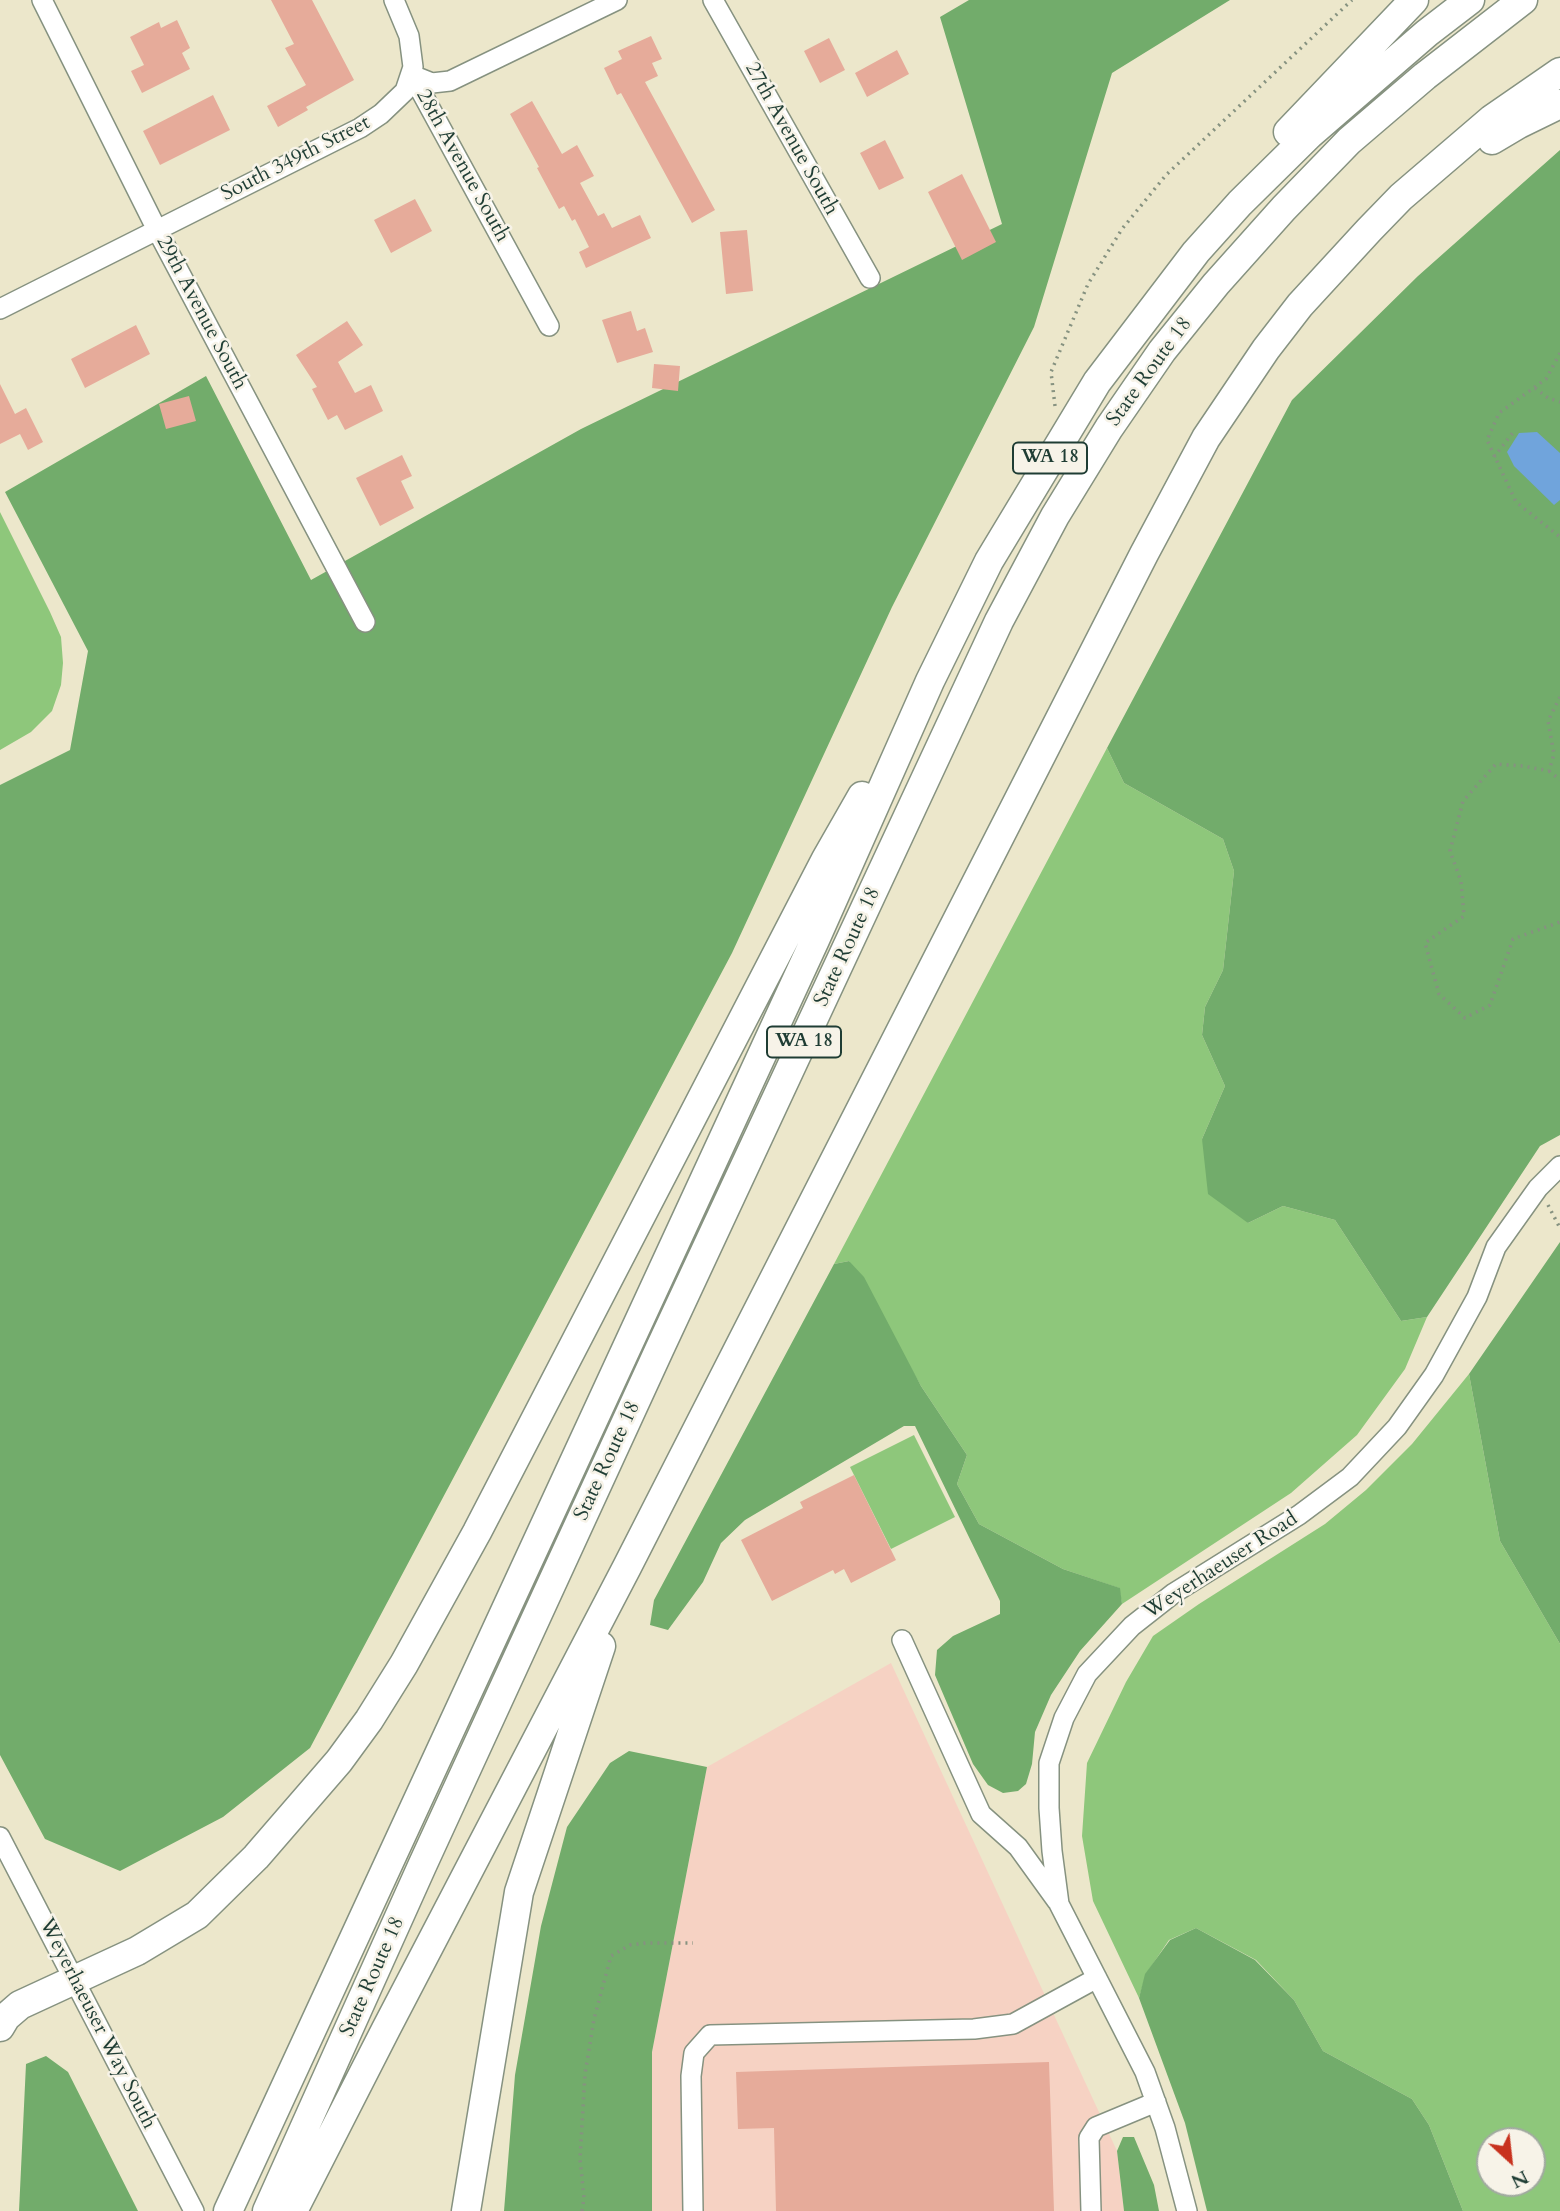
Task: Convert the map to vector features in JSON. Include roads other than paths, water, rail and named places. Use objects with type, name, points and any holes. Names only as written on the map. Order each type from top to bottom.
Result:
[{"type":"highway","points":[[1196,252],[1265,157],[1414,0]]},
{"type":"highway","name":"State Route 18","points":[[228,2211],[815,940],[930,681],[989,561],[1097,382],[1196,252],[1240,203],[1309,135],[1427,33],[1470,0]]},
{"type":"highway","name":"State Route 18","points":[[267,2211],[655,1360],[999,621],[1055,516],[1162,351],[1267,227],[1349,141],[1425,76],[1523,0]]},
{"type":"highway","points":[[293,2211],[627,1567],[1200,449],[1266,349],[1339,261],[1401,197],[1492,119],[1560,72]]},
{"type":"highway","points":[[1401,197],[1519,124],[1560,104]]},
{"type":"highway","points":[[0,2027],[6,2017],[20,2005],[136,1951],[197,1914],[256,1857],[339,1761],[369,1720],[410,1654],[477,1532],[826,859],[930,681]]},
{"type":"highway","points":[[466,2211],[519,1892],[627,1567]]},
{"type":"street","name":"29th Avenue South","points":[[43,0],[157,230],[365,622]]},
{"type":"street","name":"28th Avenue South","points":[[394,0],[409,36],[413,57],[412,75],[549,326]]},
{"type":"street","points":[[412,75],[432,83],[450,82],[617,0]]},
{"type":"street","name":"27th Avenue South","points":[[713,0],[870,278]]},
{"type":"street","name":"South 349th Street","points":[[0,309],[360,128],[399,99],[412,75]]},
{"type":"street","name":"Weyerhaeuser Road","points":[[1187,2211],[1165,2128],[1145,2073],[1059,1904],[1052,1851],[1049,1763],[1064,1718],[1087,1674],[1132,1626],[1174,1592],[1299,1515],[1350,1477],[1397,1427],[1434,1375],[1477,1297],[1496,1247],[1538,1188],[1560,1166]]},
{"type":"street","points":[[902,1640],[981,1814],[1018,1847],[1059,1904]]},
{"type":"street","name":"Weyerhaeuser Way South","points":[[0,1837],[194,2211]]},
{"type":"street","points":[[694,2211],[691,2076],[694,2053],[710,2035],[974,2029],[1000,2026],[1013,2024],[1097,1978]]},
{"type":"street","points":[[1091,2211],[1089,2138],[1096,2127],[1156,2102]]},
{"type":"water","points":[[1537,432],[1560,453],[1560,500],[1554,505],[1514,466],[1507,452],[1519,433]]}]
